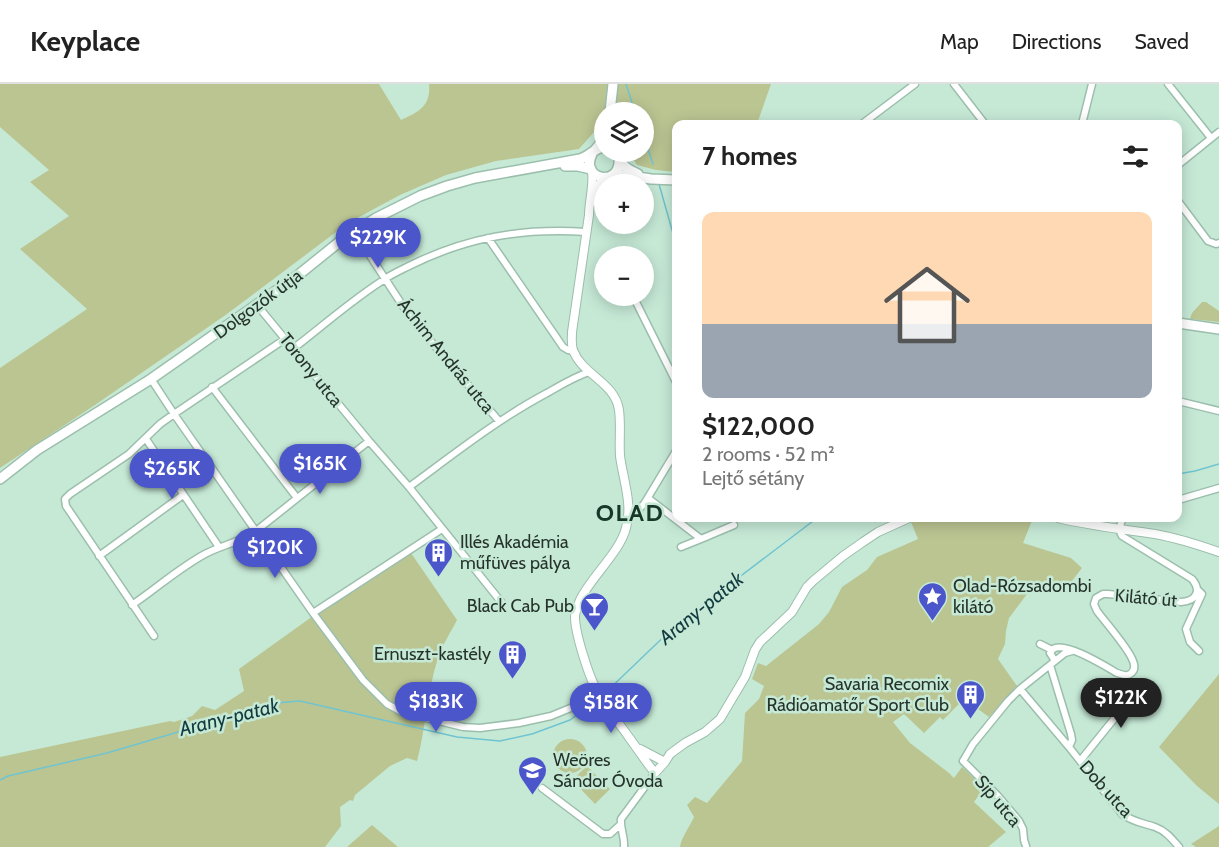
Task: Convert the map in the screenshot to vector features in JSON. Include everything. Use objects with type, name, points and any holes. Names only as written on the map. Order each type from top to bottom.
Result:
[{"type":"main road","points":[[611,102],[613,84]]},
{"type":"main road","name":"Dolgozók útja","points":[[0,479],[45,445],[151,379],[257,305],[354,231],[393,209],[420,196],[475,178],[580,159],[594,152]]},
{"type":"main road","points":[[591,170],[589,161],[594,154]]},
{"type":"main road","points":[[611,174],[619,166],[618,162]]},
{"type":"main road","points":[[622,162],[626,169],[658,178]]},
{"type":"main road","name":"Dolgozók útja","points":[[532,168],[578,166],[591,170],[595,174]]},
{"type":"main road","points":[[654,178],[672,180]]},
{"type":"main road","points":[[1182,324],[1219,329]]},
{"type":"street","points":[[868,120],[915,84]]},
{"type":"street","points":[[954,84],[982,120]]},
{"type":"street","points":[[1083,120],[1092,84]]},
{"type":"street","points":[[1168,84],[1211,138]]},
{"type":"street","points":[[1182,162],[1219,132]]},
{"type":"street","points":[[591,170],[593,178],[589,215],[572,332],[574,351],[579,361],[613,394],[619,410],[620,456],[628,520],[623,537],[583,594],[576,611],[576,626],[588,670],[596,689],[655,773]]},
{"type":"street","points":[[589,215],[594,200]]},
{"type":"street","points":[[1182,206],[1208,241],[1219,243]]},
{"type":"street","name":"Áchim András utca","points":[[354,231],[410,317],[499,421]]},
{"type":"street","points":[[294,348],[385,279],[438,253],[488,238],[535,231],[586,232]]},
{"type":"street","points":[[488,238],[563,347],[574,351]]},
{"type":"street","name":"Torony utca","points":[[257,305],[409,487],[502,603]]},
{"type":"street","points":[[638,306],[672,374]]},
{"type":"street","points":[[154,636],[65,504],[65,499],[129,454],[160,424],[285,339]]},
{"type":"street","points":[[409,487],[499,421],[539,397],[589,372]]},
{"type":"street","points":[[151,379],[313,613],[363,680],[387,704],[402,712],[464,727],[499,727],[545,717],[573,707],[596,689]]},
{"type":"street","points":[[212,387],[297,498]]},
{"type":"street","points":[[1182,402],[1219,411]]},
{"type":"street","points":[[146,439],[219,547]]},
{"type":"street","points":[[132,605],[195,560],[256,531],[369,441]]},
{"type":"street","points":[[628,509],[639,509],[672,458]]},
{"type":"street","points":[[1182,500],[1219,488]]},
{"type":"street","points":[[99,556],[183,495]]},
{"type":"street","points":[[648,498],[672,517]]},
{"type":"street","points":[[679,522],[701,539]]},
{"type":"street","points":[[624,847],[625,842],[620,825],[625,812],[670,754],[705,732],[720,719],[746,677],[760,642],[792,612],[813,581],[863,542],[900,522]]},
{"type":"street","points":[[1079,522],[1171,538],[1219,552]]},
{"type":"street","points":[[1120,530],[1121,522]]},
{"type":"street","points":[[681,547],[734,525]]},
{"type":"street","points":[[313,613],[442,529]]},
{"type":"street","name":"Kilátó út","points":[[1074,651],[1116,673],[1130,674],[1133,672],[1134,663],[1097,611],[1094,604],[1096,598],[1108,594],[1188,601],[1196,594],[1197,589],[1192,579],[1122,536],[1120,530]]},
{"type":"street","points":[[1197,589],[1202,594],[1186,629],[1190,642],[1199,651]]},
{"type":"street","points":[[1040,644],[1052,650],[1065,648],[1074,651]]},
{"type":"street","points":[[1052,650],[1050,653],[1052,663],[1071,734],[1072,740],[1069,747]]},
{"type":"street","points":[[1020,689],[1065,653],[1074,651]]},
{"type":"street","points":[[1080,761],[1143,682]]},
{"type":"street","name":"Síp utca","points":[[1020,689],[993,717],[963,761],[1019,821],[1026,846]]},
{"type":"street","name":"Dob utca","points":[[1020,689],[1122,814],[1129,819],[1164,831],[1179,847]]},
{"type":"street","points":[[636,746],[665,762]]},
{"type":"street","points":[[542,788],[603,834],[610,834],[620,825]]},
{"type":"green space","points":[[0,84],[379,84],[401,120],[426,103],[429,84],[771,84],[758,120],[672,120],[672,172],[656,170],[637,165],[635,162],[654,162],[654,102],[594,102],[594,132],[579,149],[496,161],[446,175],[400,195],[348,223],[227,314],[0,468],[0,368],[87,309],[20,249],[69,216],[30,182],[49,170],[0,127]]},
{"type":"green space","points":[[1202,302],[1206,302],[1219,311],[1219,322],[1190,319],[1192,313]]},
{"type":"green space","points":[[911,522],[1031,522],[1023,543],[1071,558],[1082,568],[1068,586],[1050,581],[1044,591],[1030,590],[1009,618],[1005,644],[998,659],[1017,686],[989,717],[964,699],[943,720],[940,717],[924,733],[904,714],[893,722],[910,743],[954,778],[962,767],[984,788],[974,802],[1006,832],[988,847],[680,847],[694,817],[687,805],[695,797],[707,803],[742,761],[745,713],[759,699],[764,686],[752,679],[758,663],[766,666],[819,624],[829,612],[842,587],[867,570],[877,557],[918,539]]},
{"type":"green space","points":[[411,553],[457,620],[442,648],[434,671],[417,761],[407,758],[390,766],[355,795],[353,801],[350,800],[340,807],[341,826],[325,847],[0,847],[0,757],[174,722],[192,716],[202,706],[215,710],[244,691],[239,669],[313,616]]},
{"type":"green space","points":[[1219,674],[1219,804],[1197,786],[1159,747]]},
{"type":"green space","points":[[570,739],[582,744],[587,756],[582,768],[570,773],[558,768],[553,756],[558,744]]},
{"type":"green space","points":[[587,766],[610,789],[595,804],[572,780]]},
{"type":"green space","points":[[372,825],[398,847],[347,847]]},
{"type":"green space","points":[[1219,826],[1219,847],[1196,847],[1191,844]]},
{"type":"waterway","points":[[626,84],[632,102]]},
{"type":"waterway","points":[[659,184],[672,230]]},
{"type":"waterway","name":"Arany-patak","points":[[1182,473],[1219,464]]},
{"type":"waterway","name":"Arany-patak","points":[[602,696],[675,626],[812,522]]},
{"type":"waterway","name":"Arany-patak","points":[[0,780],[8,776],[107,753],[276,703],[300,701],[457,737],[500,741],[532,734],[570,720],[598,699]]},
{"type":"place","name":"Illés Akadémia műfüves pálya","points":[[439,578]]},
{"type":"place","name":"Olad-Rózsadombi kilátó","points":[[932,622]]},
{"type":"place","name":"Black Cab Pub","points":[[595,632]]},
{"type":"place","name":"Ernuszt-kastély","points":[[512,680]]},
{"type":"place","name":"Savaria Recomix Rádióamatőr Sport Club","points":[[970,720]]},
{"type":"place","name":"Weöres Sándor Óvoda","points":[[532,796]]},
{"type":"district","name":"OLAD","points":[[630,513]]}]
